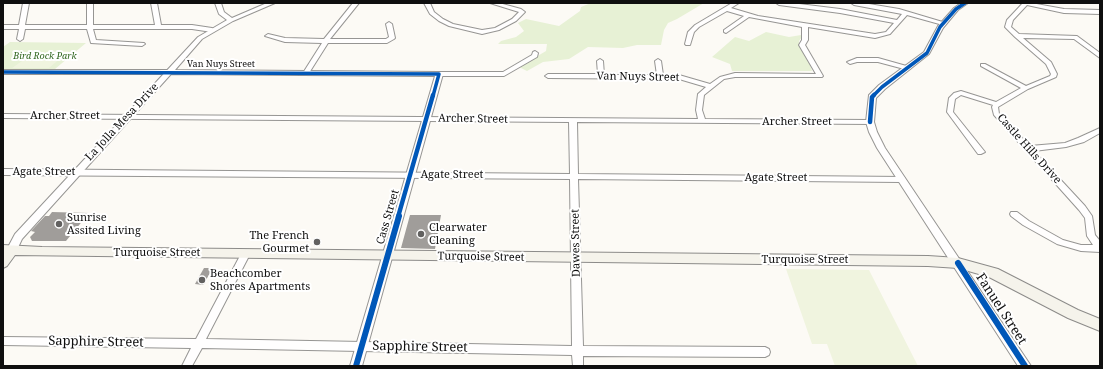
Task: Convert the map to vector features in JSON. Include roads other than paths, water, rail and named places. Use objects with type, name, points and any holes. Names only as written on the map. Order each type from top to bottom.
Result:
[{"type":"main road","name":"Turquoise Street","points":[[7,250],[387,256],[920,261],[958,263],[993,273],[1073,314],[1100,325]]},
{"type":"main road","points":[[3,263],[7,250]]},
{"type":"street","points":[[20,39],[26,3]]},
{"type":"street","points":[[90,3],[90,27],[93,42],[142,44]]},
{"type":"street","points":[[154,3],[158,27]]},
{"type":"street","points":[[218,3],[221,13],[230,20]]},
{"type":"street","name":"La Jolla Mesa Drive","points":[[7,250],[76,172],[200,38],[230,20],[272,3]]},
{"type":"street","points":[[306,73],[326,41],[356,3]]},
{"type":"street","points":[[427,3],[432,13],[441,20],[451,25],[482,32],[498,29],[514,20],[522,12],[493,3]]},
{"type":"street","points":[[688,44],[691,32],[736,3]]},
{"type":"street","points":[[779,3],[840,11],[898,22]]},
{"type":"street","points":[[854,3],[906,13],[943,23]]},
{"type":"street","points":[[870,122],[872,97],[882,87],[927,53],[943,23],[956,9],[965,3]]},
{"type":"street","points":[[1100,12],[1074,11],[1024,3],[1008,22],[1008,27],[1016,36],[1075,37],[1100,56]]},
{"type":"street","points":[[1066,3],[1074,11]]},
{"type":"street","points":[[727,9],[748,16],[875,36],[888,33],[906,13]]},
{"type":"street","points":[[726,31],[748,16]]},
{"type":"street","points":[[268,36],[285,40],[390,41],[392,38],[389,24]]},
{"type":"street","points":[[702,121],[699,110],[701,94],[722,78],[735,75],[820,76],[813,67],[810,56],[802,47],[803,41],[805,40],[805,25]]},
{"type":"street","points":[[3,27],[192,27],[212,30]]},
{"type":"street","name":"Castle Hills Drive","points":[[1016,36],[1049,63],[1054,74],[1053,77],[1026,88],[997,104],[995,107],[996,114],[1082,208],[1089,218],[1091,236],[1100,249]]},
{"type":"street","name":"Van Nuys Street","points":[[3,72],[504,74],[535,56],[535,53]]},
{"type":"street","points":[[850,62],[857,60],[878,60],[908,68]]},
{"type":"street","points":[[600,61],[601,76]]},
{"type":"street","points":[[658,61],[660,76]]},
{"type":"street","points":[[983,65],[1026,88]]},
{"type":"street","name":"Cass Street","points":[[356,366],[439,74]]},
{"type":"street","name":"Van Nuys Street","points":[[548,76],[660,76],[690,79],[711,86]]},
{"type":"street","points":[[981,152],[952,116],[950,112],[952,98],[956,94],[961,93],[997,104]]},
{"type":"street","name":"Archer Street","points":[[3,116],[870,122]]},
{"type":"street","name":"Dawes Street","points":[[573,121],[578,366]]},
{"type":"street","name":"Fanuel Street","points":[[870,122],[881,148],[1025,366]]},
{"type":"street","points":[[1027,149],[1066,145],[1081,140],[1100,130]]},
{"type":"street","name":"Agate Street","points":[[3,172],[901,179]]},
{"type":"street","points":[[1014,214],[1026,223],[1060,242],[1081,248],[1100,249]]},
{"type":"street","points":[[187,366],[245,254]]},
{"type":"street","name":"Sapphire Street","points":[[3,341],[362,346],[578,351],[765,352]]},
{"type":"place","name":"Sunrise Assited Living","points":[[59,224]]},
{"type":"place","name":"Clearwater Cleaning","points":[[421,234]]},
{"type":"place","name":"The French Gourmet","points":[[317,242]]},
{"type":"place","name":"Beachcomber Shores Apartments","points":[[202,280]]},
{"type":"park label","name":"Bird Rock Park","points":[[45,56]]}]
